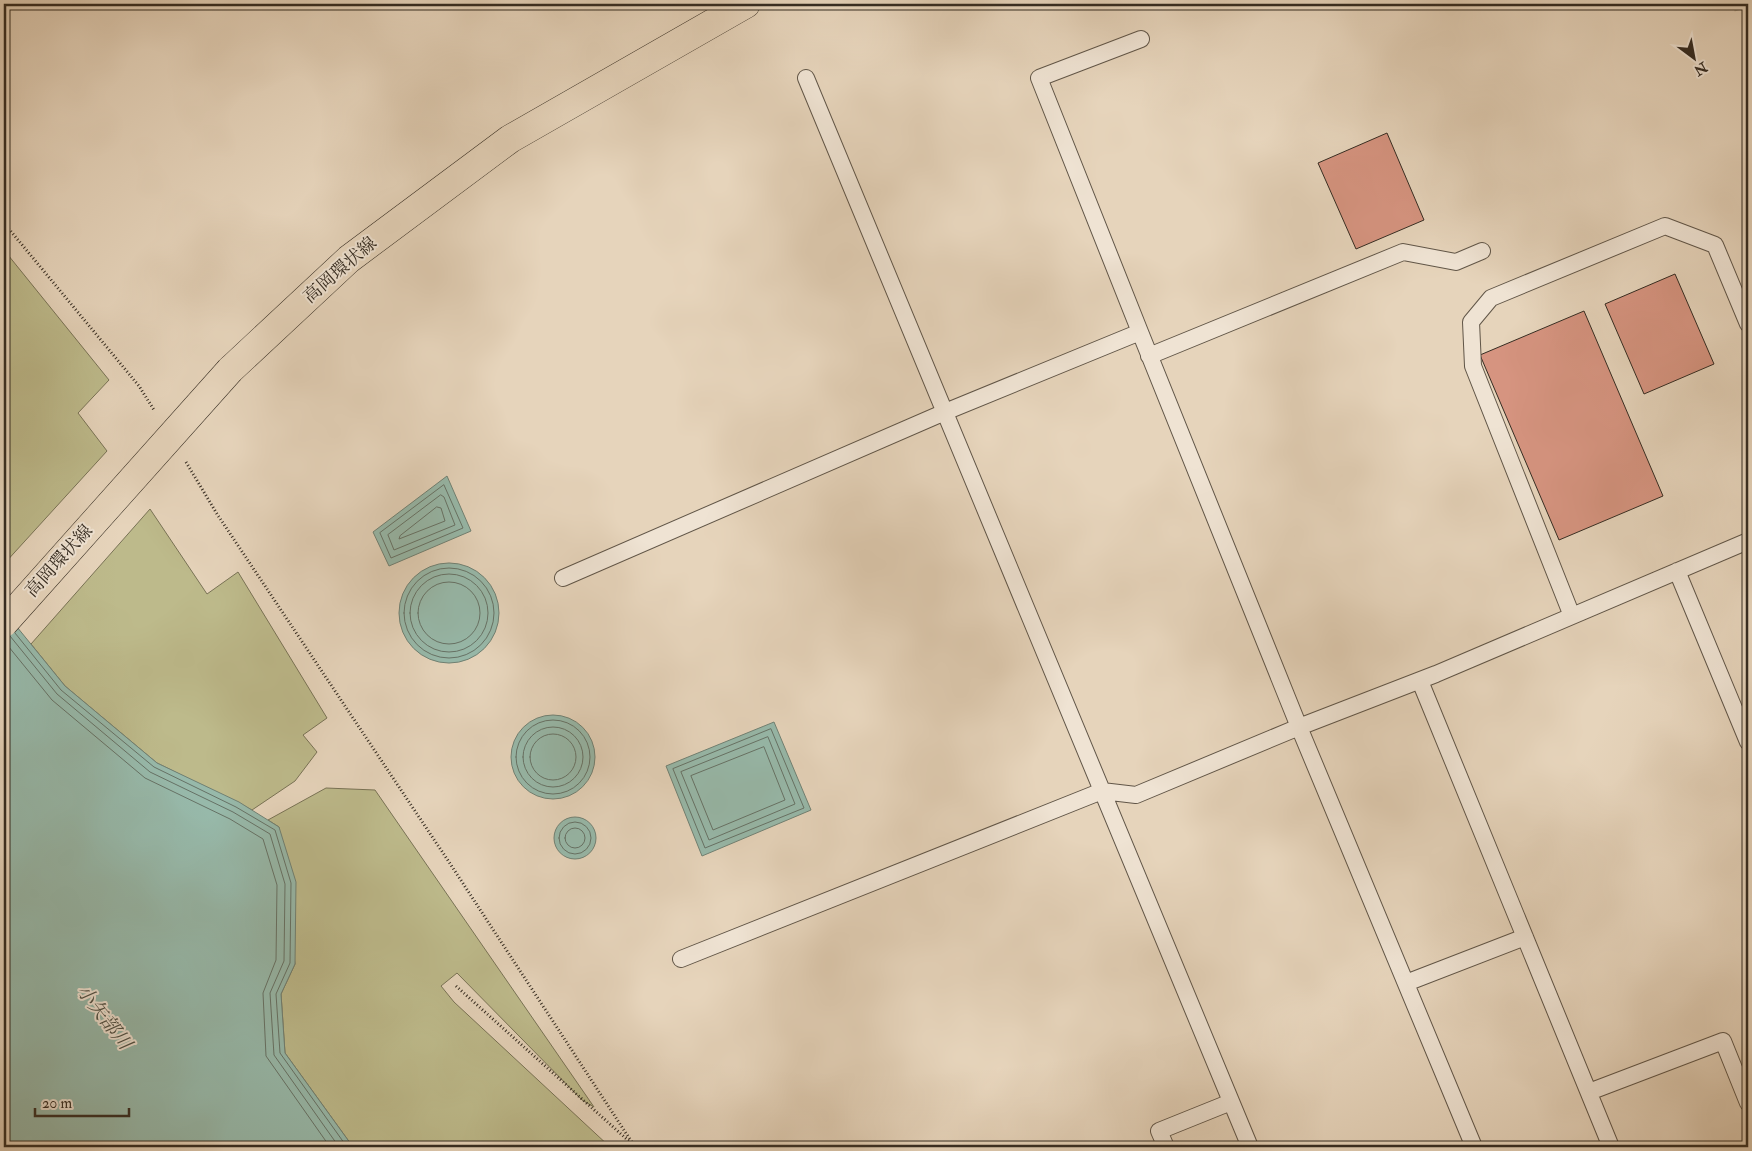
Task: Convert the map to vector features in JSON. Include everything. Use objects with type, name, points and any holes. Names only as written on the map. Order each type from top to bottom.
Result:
[{"type":"main road","name":"高岡環状線","points":[[4,623],[230,370],[349,259],[510,139],[746,4]]},
{"type":"lane","points":[[1141,39],[1039,78],[1299,727],[1474,1147]]},
{"type":"lane","points":[[806,78],[1250,1147]]},
{"type":"lane","points":[[1572,616],[1472,366],[1471,322],[1493,290],[1643,228],[1665,226],[1716,245],[1748,324]]},
{"type":"lane","points":[[1149,356],[1403,252],[1456,262],[1482,251]]},
{"type":"lane","points":[[563,578],[945,412],[1140,332]]},
{"type":"lane","points":[[681,959],[1102,791],[1136,796],[1299,727],[1420,680],[1748,541]]},
{"type":"lane","points":[[1677,571],[1748,742]]},
{"type":"lane","points":[[1420,680],[1612,1147]]},
{"type":"lane","points":[[1406,983],[1525,937]]},
{"type":"lane","points":[[1589,1092],[1723,1040],[1748,1103]]},
{"type":"lane","points":[[1166,1147],[1159,1131],[1231,1102]]},
{"type":"path","points":[[4,223],[139,386],[155,412]]},
{"type":"path","points":[[181,454],[217,514],[454,870],[635,1147]]},
{"type":"path","points":[[456,986],[635,1147]]},
{"type":"shaded area","points":[[4,250],[109,380],[78,413],[107,451],[4,564]]},
{"type":"shaded area","points":[[150,509],[207,594],[238,572],[327,718],[303,735],[317,752],[295,781],[252,810],[157,763],[65,686],[31,644]]},
{"type":"shaded area","points":[[326,788],[375,790],[594,1107],[582,1100],[457,973],[441,986],[454,1002],[610,1147],[353,1147],[285,1053],[281,994],[295,964],[279,827],[268,820]]},
{"type":"water","points":[[447,476],[471,531],[389,566],[373,532]]},
{"type":"water","points":[[449,563],[468,567],[485,577],[495,594],[499,613],[495,632],[485,649],[468,659],[449,663],[430,659],[413,649],[403,632],[399,613],[403,594],[413,577],[430,567]]},
{"type":"water","name":"小矢部川","points":[[4,611],[65,686],[157,763],[239,802],[279,827],[296,882],[295,964],[281,994],[285,1053],[353,1147],[4,1147]]},
{"type":"water","points":[[553,715],[569,718],[583,727],[592,741],[595,757],[592,773],[583,787],[569,796],[553,799],[537,796],[523,787],[514,773],[511,757],[514,741],[523,727],[537,718]]},
{"type":"water","points":[[774,722],[811,810],[702,856],[666,766]]},
{"type":"water","points":[[579,817],[587,820],[593,826],[596,838],[593,850],[587,856],[571,859],[563,856],[557,850],[554,834],[557,826],[563,820]]},
{"type":"building","points":[[1387,133],[1424,220],[1356,249],[1318,163]]},
{"type":"building","points":[[1675,274],[1714,364],[1644,394],[1605,304]]},
{"type":"building","points":[[1584,311],[1663,496],[1559,540],[1480,355]]}]
